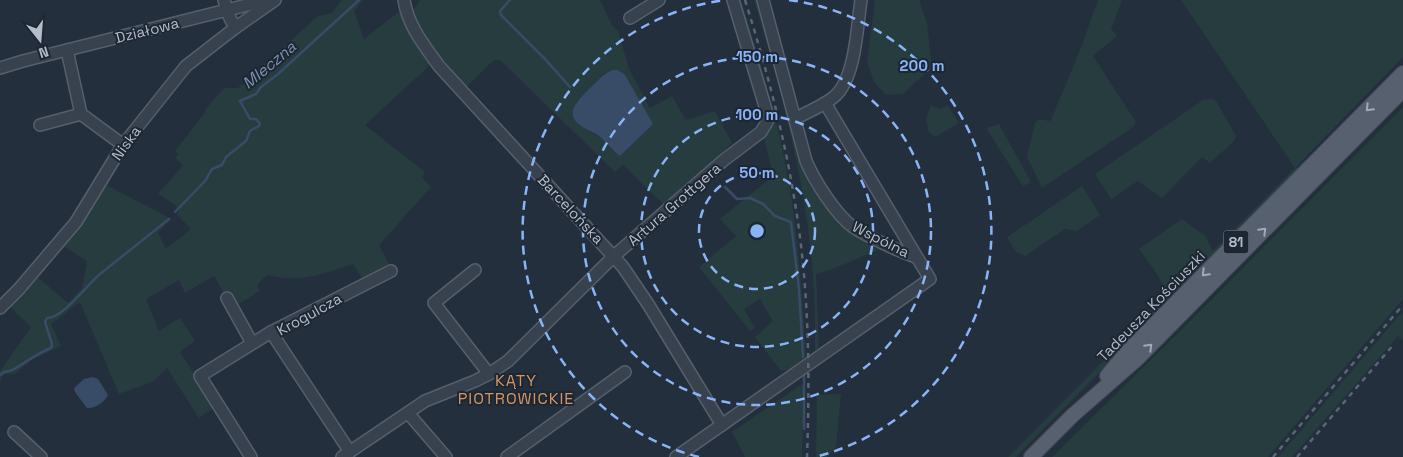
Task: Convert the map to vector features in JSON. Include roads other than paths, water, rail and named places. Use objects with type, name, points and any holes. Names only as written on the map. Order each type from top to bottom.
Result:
[{"type":"main road","name":"Tadeusza Kościuszki","points":[[1073,415],[1128,351],[1403,73]]},
{"type":"main road","name":"Tadeusza Kościuszki","points":[[1031,457],[1073,415],[1137,359],[1403,90]]},
{"type":"street","name":"Działowa","points":[[0,68],[225,5],[267,0]]},
{"type":"street","name":"Niska","points":[[0,308],[28,279],[76,222],[123,145],[186,66],[275,0]]},
{"type":"street","points":[[630,18],[659,0]]},
{"type":"street","name":"Artura Grottgera","points":[[346,454],[417,406],[437,395],[489,374],[508,361],[614,256],[724,160],[761,132],[767,122],[764,103],[733,0]]},
{"type":"street","name":"Wspólna","points":[[763,0],[806,161],[827,199],[852,227],[916,257]]},
{"type":"street","points":[[795,119],[825,103],[840,92],[853,55],[861,0]]},
{"type":"street","name":"Barcelońska","points":[[408,2],[417,36],[439,66],[614,256],[630,277],[722,425]]},
{"type":"street","points":[[225,5],[235,28]]},
{"type":"street","points":[[67,50],[81,114],[123,145]]},
{"type":"street","name":"Wspólna","points":[[722,425],[930,279],[825,103]]},
{"type":"street","points":[[40,125],[81,114]]},
{"type":"street","points":[[475,270],[434,303],[489,374]]},
{"type":"street","name":"Krogulcza","points":[[346,454],[271,332],[391,271]]},
{"type":"street","points":[[228,298],[252,343]]},
{"type":"street","points":[[251,457],[200,376],[271,332]]},
{"type":"street","points":[[507,457],[625,372]]},
{"type":"street","points":[[408,413],[446,457]]},
{"type":"street","points":[[676,457],[722,425]]},
{"type":"street","points":[[14,432],[41,457]]},
{"type":"water","points":[[613,70],[618,70],[625,75],[653,124],[620,156],[598,136],[579,124],[574,119],[573,114],[573,109],[584,94],[603,75]]},
{"type":"water","points":[[93,377],[98,379],[108,395],[99,404],[87,408],[74,388],[84,379]]},
{"type":"waterway","name":"Mleczna","points":[[175,212],[205,181],[212,169],[222,165],[226,157],[246,141],[250,131],[259,126],[260,124],[256,119],[250,119],[240,101],[256,94],[261,87],[278,74],[359,0]]},
{"type":"waterway","points":[[510,0],[500,11],[501,15],[570,87]]},
{"type":"waterway","points":[[725,187],[737,199],[750,198],[763,204],[775,216],[791,222],[799,289],[803,357]]},
{"type":"waterway","name":"Mleczna","points":[[0,375],[51,348],[52,344],[45,322],[47,318],[60,313],[100,274],[169,219]]},
{"type":"waterway","points":[[804,375],[804,429]]},
{"type":"railway","points":[[745,0],[780,126],[791,177],[800,235],[806,298],[807,457]]},
{"type":"railway","points":[[1273,457],[1403,305]]},
{"type":"railway","points":[[1297,457],[1394,344]]},
{"type":"district","name":"KĄTY PIOTROWICKIE","points":[[516,389]]}]
